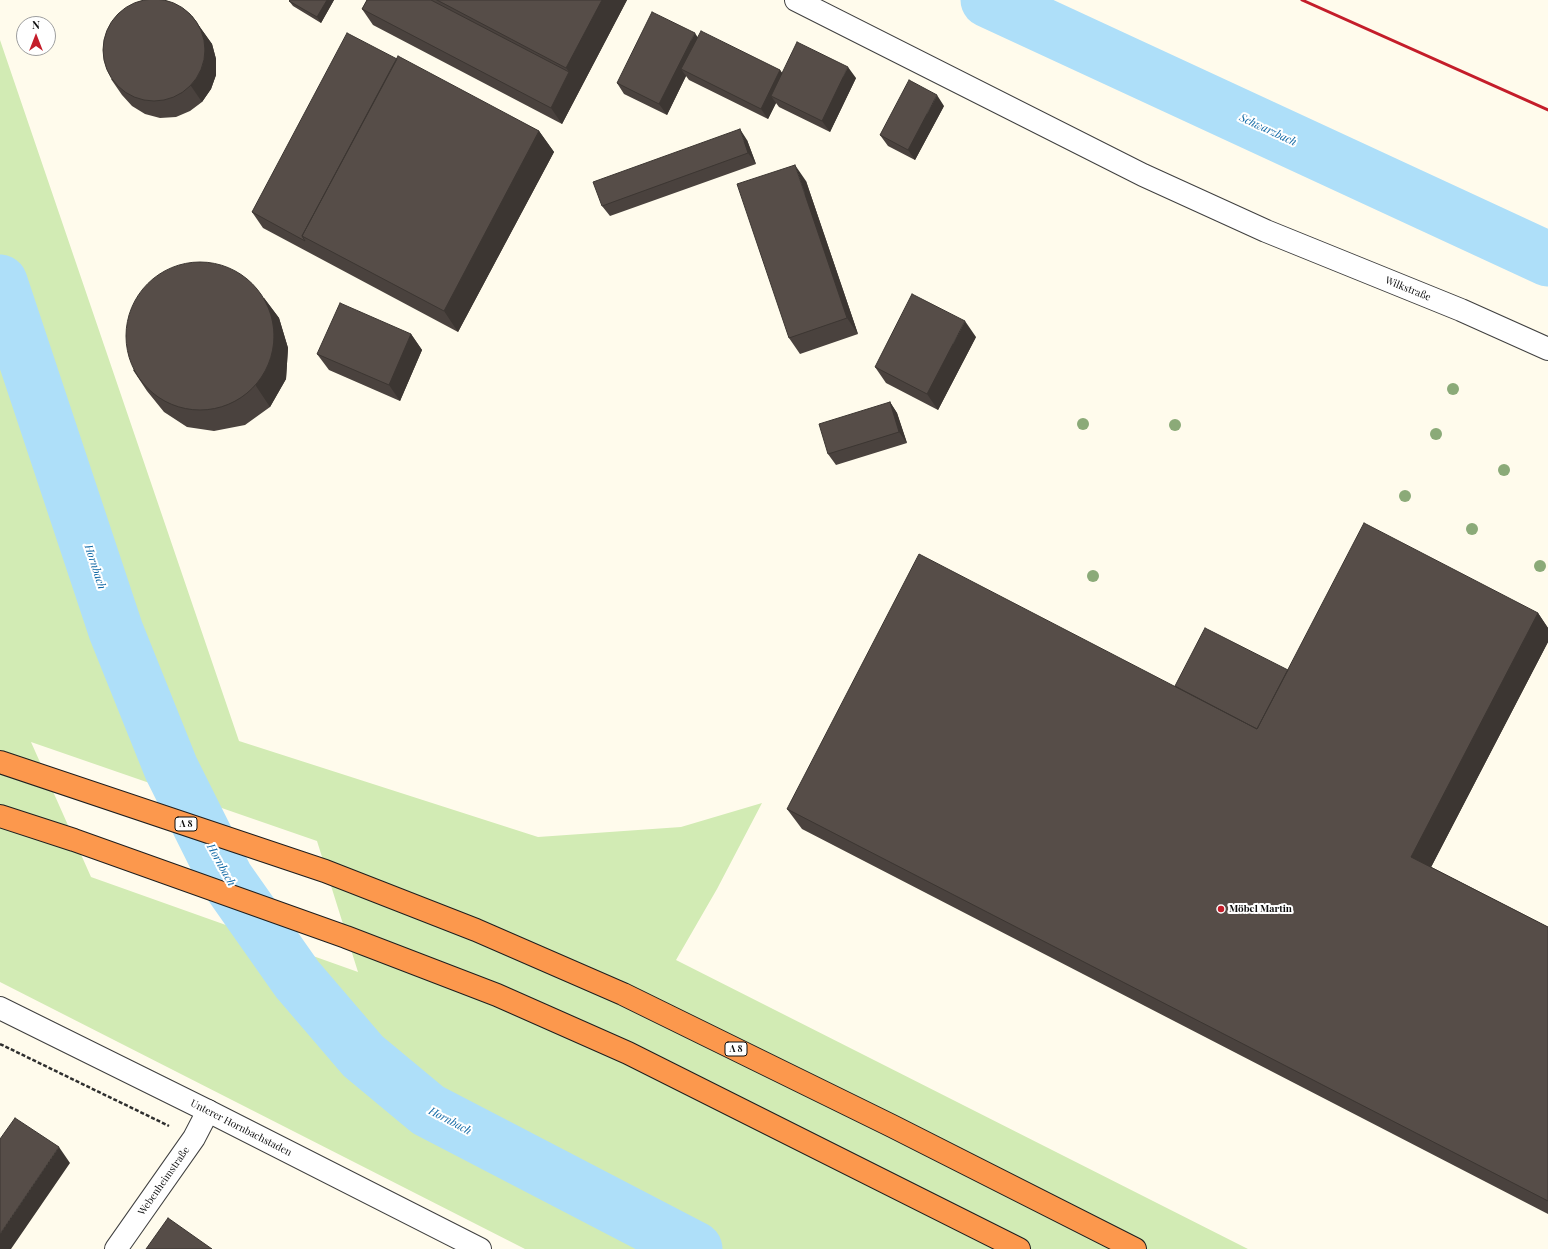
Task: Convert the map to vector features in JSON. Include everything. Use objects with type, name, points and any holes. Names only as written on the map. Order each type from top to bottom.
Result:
[{"type":"highway","name":"A 8","points":[[0,762],[326,872],[476,930],[623,994],[892,1126],[1136,1249]]},
{"type":"highway","points":[[0,816],[74,840],[346,937],[497,995],[628,1053],[1019,1249]]},
{"type":"street","name":"Wilkstraße","points":[[796,0],[1143,175],[1266,231],[1461,310],[1548,349]]},
{"type":"street","name":"Unterer Hornbachstaden","points":[[0,1008],[208,1111],[480,1249]]},
{"type":"street","name":"Webenheimstraße","points":[[116,1249],[194,1138],[208,1111]]},
{"type":"path","points":[[0,1044],[194,1138]]},
{"type":"green space","points":[[0,40],[239,741],[538,837],[681,827],[762,803],[717,889],[676,960],[1248,1249],[525,1249],[0,982]],"holes":[[[31,742],[317,841],[358,972],[91,877]]]},
{"type":"building","points":[[154,-1],[164,0],[183,7],[197,21],[204,40],[204,60],[197,79],[183,93],[164,100],[154,101],[144,100],[125,93],[111,79],[104,60],[103,50],[104,40],[111,21],[125,7],[144,0]]},
{"type":"building","points":[[327,0],[317,17],[289,1]]},
{"type":"building","points":[[367,0],[431,0],[569,72],[551,108],[362,9]]},
{"type":"building","points":[[437,0],[602,0],[566,68]]},
{"type":"building","points":[[652,12],[695,33],[659,104],[617,83]]},
{"type":"building","points":[[701,31],[780,70],[761,109],[681,69]]},
{"type":"building","points":[[347,33],[397,59],[302,236],[305,241],[252,212]]},
{"type":"building","points":[[797,42],[848,67],[822,121],[771,96]]},
{"type":"building","points":[[398,56],[539,131],[444,311],[302,236]]},
{"type":"building","points":[[909,80],[937,95],[908,150],[880,135]]},
{"type":"building","points":[[740,129],[748,153],[602,206],[593,182]]},
{"type":"building","points":[[795,165],[847,318],[789,338],[737,184]]},
{"type":"building","points":[[207,262],[221,265],[241,274],[257,289],[262,295],[271,315],[274,336],[273,350],[265,371],[262,377],[247,393],[241,398],[221,407],[207,410],[193,410],[179,407],[159,398],[138,377],[127,350],[126,329],[129,315],[138,295],[159,274],[186,263]]},
{"type":"building","points":[[912,294],[965,321],[927,394],[875,367]]},
{"type":"building","points":[[340,303],[411,334],[389,385],[317,354]]},
{"type":"building","points":[[890,402],[899,432],[828,454],[819,424]]},
{"type":"building","name":"Möbel Martin","points":[[1364,523],[1538,613],[1411,857],[1548,927],[1548,1201],[787,809],[919,554],[1257,729]]},
{"type":"building","points":[[1205,628],[1288,670],[1257,729],[1175,686]]},
{"type":"building","points":[[15,1118],[59,1147],[0,1234],[0,1139]]},
{"type":"building","points":[[168,1218],[212,1249],[146,1249]]},
{"type":"waterway","name":"Schwarzbach","points":[[988,0],[1548,259]]},
{"type":"waterway","name":"Hornbach","points":[[0,282],[116,631],[171,768],[226,878],[297,979],[363,1056],[428,1110],[695,1249]]},
{"type":"railway","points":[[1302,0],[1548,110]]},
{"type":"place","name":"Möbel Martin","points":[[1221,909]]}]
